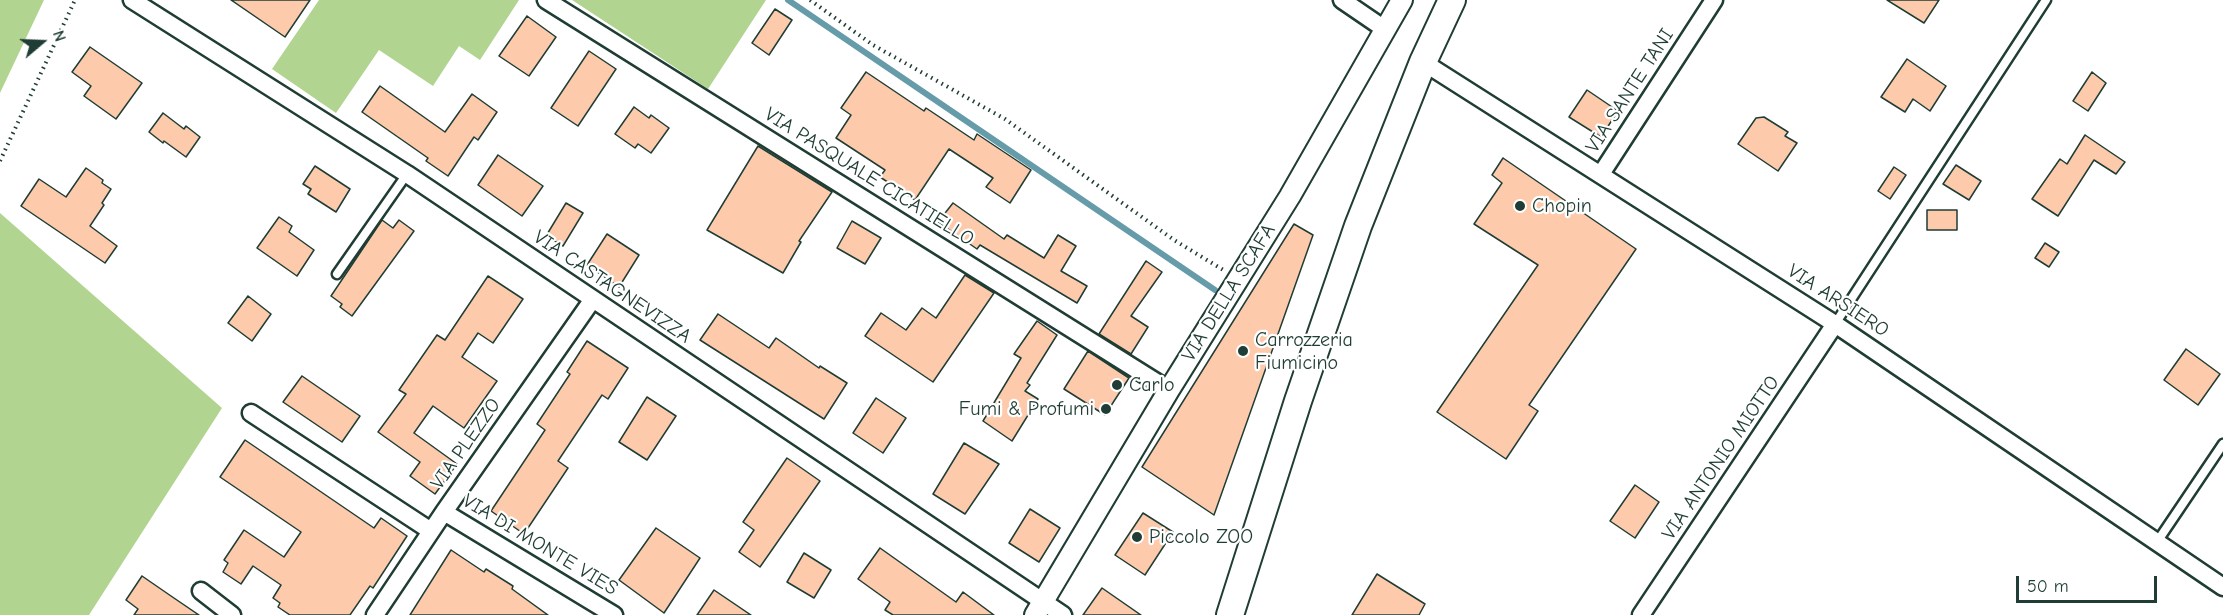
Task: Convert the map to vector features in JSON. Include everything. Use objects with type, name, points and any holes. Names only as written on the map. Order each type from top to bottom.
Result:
[{"type":"main road","points":[[1230,615],[1298,401],[1358,226],[1423,62],[1452,0]]},
{"type":"street","name":"VIA CASTAGNEVIZZA","points":[[132,0],[407,174],[593,299],[1039,609],[1063,615]]},
{"type":"street","name":"VIA PASQUALE CICATIELLO","points":[[546,0],[1169,390]]},
{"type":"street","points":[[1342,0],[1386,30]]},
{"type":"street","name":"VIA DELLA SCAFA","points":[[1039,609],[1169,390],[1290,196],[1402,0]]},
{"type":"street","name":"VIA SANTE TANI","points":[[1601,174],[1714,0]]},
{"type":"street","name":"VIA ARSIERO","points":[[1423,62],[1835,324],[2223,586]]},
{"type":"street","name":"VIA PLEZZO","points":[[375,615],[593,299]]},
{"type":"street","name":"VIA ANTONIO MIOTTO","points":[[1641,615],[1835,324]]},
{"type":"street","points":[[251,413],[431,531]]},
{"type":"street","name":"VIA DI MONTE VIES","points":[[444,512],[614,615]]},
{"type":"street","points":[[201,591],[232,615]]},
{"type":"lane","points":[[1835,324],[2046,0]]},
{"type":"lane","points":[[337,274],[407,174]]},
{"type":"lane","points":[[2157,542],[2223,444]]},
{"type":"path","points":[[0,161],[75,0]]},
{"type":"path","points":[[810,0],[873,45],[1005,119],[1174,240],[1238,279]]},
{"type":"green space","points":[[0,0],[44,0],[0,93]]},
{"type":"green space","points":[[319,0],[519,0],[480,60],[459,46],[433,86],[379,50],[336,113],[272,69]]},
{"type":"green space","points":[[572,0],[766,0],[708,89]]},
{"type":"green space","points":[[0,213],[222,408],[89,615],[0,615]]},
{"type":"building","points":[[231,0],[310,0],[285,37]]},
{"type":"building","points":[[1887,0],[1939,0],[1924,23]]},
{"type":"building","points":[[775,9],[792,20],[769,55],[752,43]]},
{"type":"building","points":[[527,16],[556,37],[529,76],[499,56]]},
{"type":"building","points":[[90,47],[142,83],[116,119],[84,96],[91,86],[72,72]]},
{"type":"building","points":[[589,51],[616,69],[578,126],[551,108]]},
{"type":"building","points":[[1907,59],[1946,86],[1930,111],[1913,99],[1905,112],[1881,97]]},
{"type":"building","points":[[866,72],[924,111],[926,108],[974,140],[977,134],[1031,170],[1010,203],[986,187],[993,178],[949,149],[915,200],[880,177],[885,170],[836,138],[851,115],[841,108]]},
{"type":"building","points":[[2092,72],[2106,83],[2088,111],[2073,101]]},
{"type":"building","points":[[380,86],[445,132],[472,94],[497,112],[478,140],[474,137],[448,176],[426,161],[428,158],[362,112]]},
{"type":"building","points":[[1587,90],[1618,111],[1601,137],[1569,117]]},
{"type":"building","points":[[634,107],[649,118],[651,115],[669,128],[651,153],[638,144],[635,148],[615,134]]},
{"type":"building","points":[[163,113],[184,129],[186,126],[200,137],[186,157],[149,132]]},
{"type":"building","points":[[1764,117],[1788,132],[1785,136],[1797,143],[1778,171],[1738,144],[1756,118]]},
{"type":"building","points":[[2085,135],[2125,162],[2116,174],[2094,160],[2058,216],[2032,199],[2060,159],[2067,164]]},
{"type":"building","points":[[758,146],[832,192],[799,241],[801,242],[783,273],[707,230]]},
{"type":"building","points":[[498,155],[543,186],[522,216],[478,185]]},
{"type":"building","points":[[1503,158],[1636,249],[1529,405],[1538,411],[1506,459],[1437,412],[1538,265],[1474,224],[1502,183],[1492,175]]},
{"type":"building","points":[[1956,165],[1981,181],[1969,200],[1943,184]]},
{"type":"building","points":[[315,166],[350,189],[336,212],[308,194],[311,189],[303,184]]},
{"type":"building","points":[[1894,167],[1906,175],[1890,199],[1878,191]]},
{"type":"building","points":[[86,168],[111,189],[102,203],[104,205],[90,226],[117,246],[105,263],[21,206],[39,179],[66,197]]},
{"type":"building","points":[[566,203],[583,213],[563,246],[546,236]]},
{"type":"building","points":[[953,203],[1004,239],[1007,235],[1044,258],[1058,235],[1076,246],[1061,271],[1087,286],[1077,303],[980,245],[977,249],[938,222]]},
{"type":"building","points":[[1927,210],[1957,210],[1957,230],[1927,230]]},
{"type":"building","points":[[279,217],[292,226],[289,232],[314,250],[297,276],[257,248]]},
{"type":"building","points":[[382,220],[393,228],[399,220],[414,231],[352,316],[331,296]]},
{"type":"building","points":[[852,221],[881,238],[865,264],[837,248]]},
{"type":"building","name":"Carrozzeria Fiumicino","points":[[1294,224],[1313,235],[1214,515],[1142,467]]},
{"type":"building","points":[[607,234],[639,255],[619,287],[587,265]]},
{"type":"building","points":[[2045,243],[2059,252],[2049,267],[2035,258]]},
{"type":"building","points":[[1146,261],[1162,272],[1131,316],[1148,327],[1131,354],[1099,334]]},
{"type":"building","points":[[965,275],[994,293],[933,382],[865,336],[881,313],[906,330],[922,308],[936,318]]},
{"type":"building","points":[[488,276],[523,299],[493,343],[478,333],[462,357],[497,381],[464,428],[433,406],[414,433],[457,464],[435,494],[410,476],[420,462],[378,432],[406,394],[399,390],[437,335],[445,340]]},
{"type":"building","points":[[248,296],[271,314],[252,341],[228,323]]},
{"type":"building","points":[[718,314],[769,348],[776,338],[819,368],[820,366],[847,383],[824,419],[700,340]]},
{"type":"building","points":[[1037,321],[1057,335],[1027,383],[1030,385],[1025,391],[1038,399],[1012,441],[983,421],[1021,358],[1014,354]]},
{"type":"building","points":[[587,341],[628,368],[608,399],[602,395],[558,461],[568,468],[524,534],[491,511],[545,430],[537,424],[570,374],[567,372]]},
{"type":"building","points":[[2186,349],[2220,374],[2198,405],[2164,380]]},
{"type":"building","points":[[1088,351],[1129,378],[1105,415],[1064,389]]},
{"type":"building","points":[[302,376],[360,416],[342,442],[283,402]]},
{"type":"building","points":[[647,397],[676,416],[647,460],[619,442]]},
{"type":"building","points":[[876,398],[906,418],[883,453],[853,433]]},
{"type":"building","points":[[245,440],[374,528],[381,518],[407,536],[373,588],[370,586],[350,615],[290,615],[278,607],[280,603],[273,598],[281,585],[253,566],[241,584],[223,572],[228,563],[224,560],[244,530],[284,557],[301,532],[220,477]]},
{"type":"building","points":[[964,443],[999,464],[965,514],[933,494]]},
{"type":"building","points":[[787,458],[820,481],[760,567],[739,552],[754,530],[743,522]]},
{"type":"building","points":[[1635,485],[1659,502],[1635,538],[1610,521]]},
{"type":"building","points":[[1030,509],[1060,528],[1039,562],[1009,543]]},
{"type":"building","points":[[1143,513],[1173,532],[1145,575],[1115,555]]},
{"type":"building","points":[[656,528],[700,558],[664,613],[619,580]]},
{"type":"building","points":[[880,548],[956,602],[963,592],[994,615],[893,615],[885,610],[890,602],[858,579]]},
{"type":"building","points":[[451,550],[484,572],[486,569],[513,586],[512,589],[548,615],[410,615]]},
{"type":"building","points":[[804,553],[831,570],[814,598],[787,582]]},
{"type":"building","points":[[1377,574],[1425,604],[1419,615],[1352,615]]},
{"type":"building","points":[[142,576],[199,615],[134,615],[138,609],[126,600]]},
{"type":"building","points":[[1102,588],[1141,615],[1083,615]]},
{"type":"building","points":[[714,590],[751,615],[697,615]]},
{"type":"waterway","points":[[788,0],[1215,290]]},
{"type":"place","name":"Chopin","points":[[1520,206]]},
{"type":"place","name":"Carrozzeria Fiumicino","points":[[1243,351]]},
{"type":"place","name":"Carlo","points":[[1117,385]]},
{"type":"place","name":"Fumi & Profumi","points":[[1106,409]]},
{"type":"place","name":"Piccolo ZOO","points":[[1137,537]]}]
